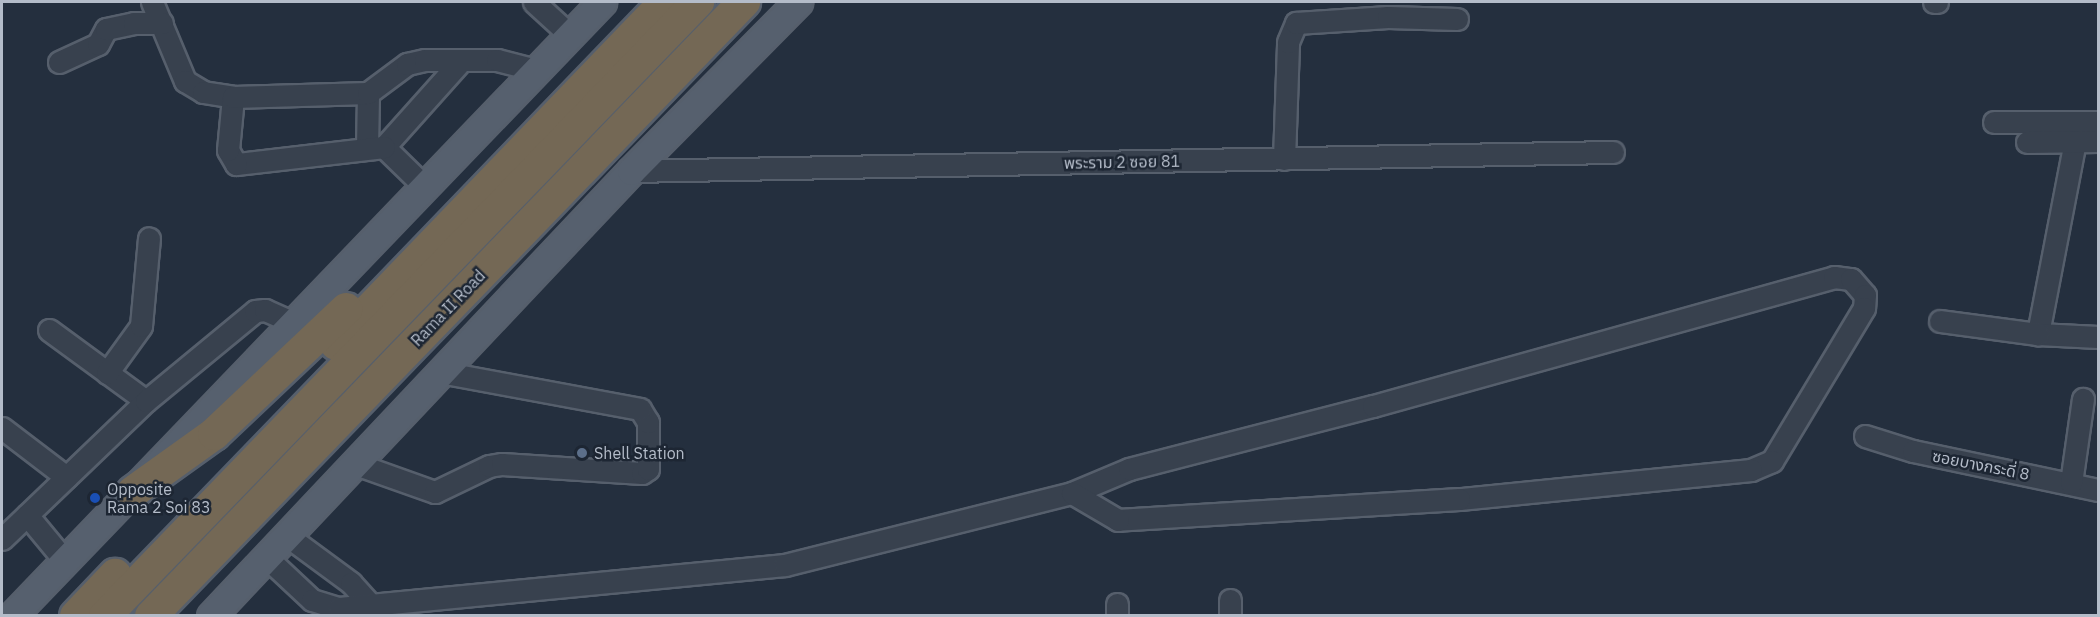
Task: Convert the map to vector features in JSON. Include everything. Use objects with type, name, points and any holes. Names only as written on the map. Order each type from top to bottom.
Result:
[{"type":"highway","points":[[76,615],[666,2]]},
{"type":"highway","points":[[105,615],[698,2]]},
{"type":"highway","name":"Rama II Road","points":[[152,615],[745,2]]},
{"type":"highway","points":[[133,492],[213,434],[347,308],[430,246]]},
{"type":"main road","points":[[12,615],[133,492],[602,2]]},
{"type":"main road","points":[[211,615],[631,171],[798,2]]},
{"type":"street","points":[[152,2],[185,81],[203,92],[233,97],[369,93],[416,61],[459,63],[497,60],[536,70]]},
{"type":"street","points":[[534,2],[570,35]]},
{"type":"street","points":[[1284,159],[1288,42],[1296,23],[1388,17],[1457,19]]},
{"type":"street","points":[[59,62],[98,44],[106,29],[134,23],[162,23]]},
{"type":"street","points":[[233,97],[228,150],[236,164],[376,147],[459,63]]},
{"type":"street","points":[[369,93],[376,147],[424,186]]},
{"type":"street","points":[[1994,122],[2098,122]]},
{"type":"street","points":[[2038,334],[2075,141]]},
{"type":"street","points":[[2027,142],[2098,141]]},
{"type":"street","name":"พระราม 2 ซอย 81","points":[[631,171],[1613,152]]},
{"type":"street","points":[[107,373],[141,326],[149,238]]},
{"type":"street","points":[[266,557],[312,600],[339,608],[369,603],[785,565],[1072,493],[1129,469],[1372,406],[1834,277],[1851,279],[1865,295],[1864,308],[1772,461],[1751,470],[1459,499],[1118,520],[1072,493]]},
{"type":"street","points":[[2,539],[146,401],[255,311],[265,310],[294,323]]},
{"type":"street","points":[[1940,321],[2038,334],[2098,337]]},
{"type":"street","points":[[49,330],[146,401]]},
{"type":"street","points":[[353,463],[435,492],[489,466],[502,464],[642,473],[648,469],[648,422],[640,408],[440,372]]},
{"type":"street","points":[[2071,483],[2083,399]]},
{"type":"street","points":[[2,428],[66,477]]},
{"type":"street","name":"ซอยบางกระดี่ 8","points":[[1864,436],[1913,451],[2098,490]]},
{"type":"street","points":[[27,515],[65,561]]},
{"type":"street","points":[[286,535],[351,583],[369,603]]},
{"type":"place","name":"Shell Station","points":[[582,453]]},
{"type":"place","name":"Opposite Rama 2 Soi 83","points":[[95,498]]}]
